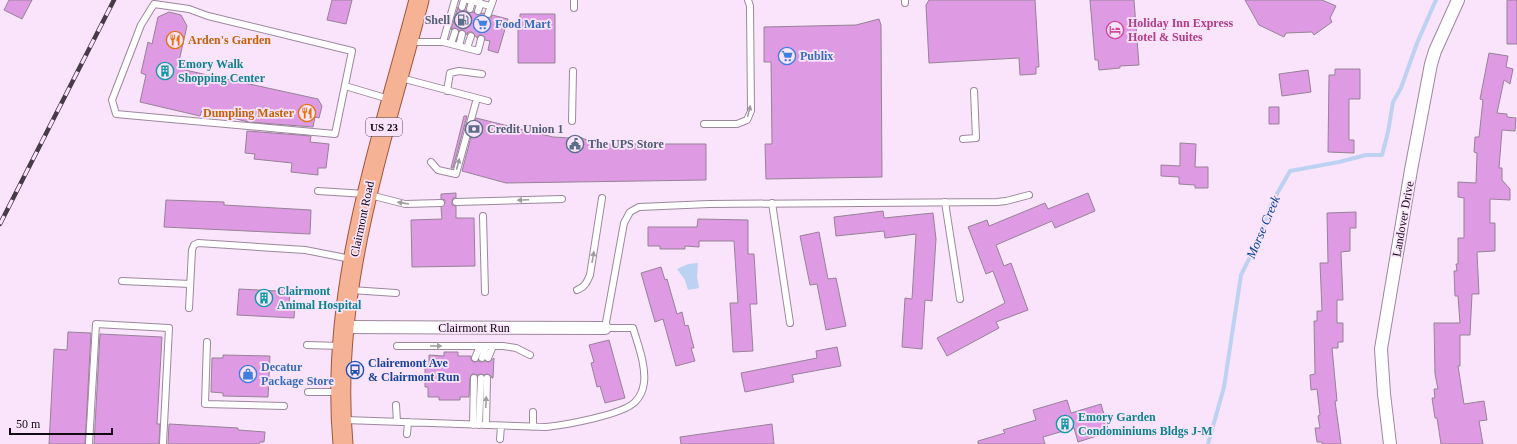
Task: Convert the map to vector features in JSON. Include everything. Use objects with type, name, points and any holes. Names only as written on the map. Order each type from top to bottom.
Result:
[{"type":"main road","name":"Clairmont Road","points":[[343,444],[340,392],[342,336],[353,260],[366,194],[419,0]]},
{"type":"street","name":"Landover Drive","points":[[1390,444],[1384,394],[1381,350],[1431,64],[1435,50],[1458,0]]},
{"type":"street","name":"Clairmont Run","points":[[342,336],[605,328]]},
{"type":"lane","points":[[443,42],[454,0]]},
{"type":"lane","points":[[462,7],[464,0]]},
{"type":"lane","points":[[470,9],[470,0],[481,3],[492,3],[488,14]]},
{"type":"lane","points":[[574,0],[574,8]]},
{"type":"lane","points":[[704,124],[737,124],[747,120],[751,111],[750,6],[748,0]]},
{"type":"lane","points":[[478,11],[481,3]]},
{"type":"lane","points":[[154,4],[190,9],[208,16],[352,51],[345,86],[335,134],[116,114],[112,100],[141,25],[154,4]]},
{"type":"lane","points":[[451,44],[455,32]]},
{"type":"lane","points":[[459,46],[462,34]]},
{"type":"lane","points":[[467,48],[471,36]]},
{"type":"lane","points":[[408,42],[443,42],[478,51],[481,39]]},
{"type":"lane","points":[[447,91],[450,73],[459,71],[482,74]]},
{"type":"lane","points":[[572,121],[573,71]]},
{"type":"lane","points":[[398,78],[488,100]]},
{"type":"lane","points":[[345,86],[392,99]]},
{"type":"lane","points":[[963,140],[976,138],[974,91]]},
{"type":"lane","points":[[431,162],[438,170],[456,174],[477,98]]},
{"type":"lane","points":[[318,191],[366,194],[405,204],[441,203]]},
{"type":"lane","points":[[341,420],[546,427],[565,425],[620,411],[635,402],[643,389],[644,372],[633,328],[605,328],[624,223],[634,209],[639,207],[1006,201],[1029,195]]},
{"type":"lane","points":[[577,290],[582,288],[587,283],[590,274],[602,198]]},
{"type":"lane","points":[[456,202],[562,199]]},
{"type":"lane","points":[[945,202],[960,298]]},
{"type":"lane","points":[[772,204],[790,322]]},
{"type":"lane","points":[[484,216],[485,292]]},
{"type":"lane","points":[[189,308],[192,248],[198,243],[305,250],[353,260]]},
{"type":"lane","points":[[122,281],[190,284]]},
{"type":"lane","points":[[348,290],[396,293]]},
{"type":"lane","points":[[89,444],[96,324],[169,328],[163,444]]},
{"type":"lane","points":[[307,345],[342,336]]},
{"type":"lane","points":[[207,342],[205,404],[284,406]]},
{"type":"lane","points":[[397,346],[493,346],[516,348],[530,355]]},
{"type":"lane","points":[[483,346],[481,358],[493,346]]},
{"type":"lane","points":[[474,378],[479,425]]},
{"type":"lane","points":[[479,425],[484,378]]},
{"type":"lane","points":[[308,392],[340,392]]},
{"type":"lane","points":[[396,405],[396,422]]},
{"type":"lane","points":[[533,412],[533,427]]},
{"type":"lane","points":[[408,422],[408,434]]},
{"type":"lane","points":[[500,439],[501,426]]},
{"type":"water","points":[[698,263],[697,277],[699,288],[688,290],[685,280],[677,269],[688,264]]},
{"type":"building","points":[[9,0],[32,0],[22,19],[4,10]]},
{"type":"building","points":[[332,0],[352,0],[346,24],[327,20]]},
{"type":"building","points":[[929,0],[1035,0],[1039,67],[1036,67],[1036,74],[1020,75],[1019,58],[929,63],[926,5]]},
{"type":"building","name":"Holiday Inn Express Hotel & Suites","points":[[1090,0],[1134,0],[1139,65],[1120,66],[1120,68],[1099,70],[1098,60],[1095,60]]},
{"type":"building","points":[[1245,0],[1322,0],[1336,6],[1330,18],[1332,22],[1314,35],[1312,32],[1286,33],[1284,37],[1259,25]]},
{"type":"building","points":[[1507,0],[1517,0],[1517,44],[1507,44]]},
{"type":"building","points":[[458,7],[460,11],[466,10],[469,13],[474,12],[477,15],[484,13],[484,17],[487,18],[491,18],[492,15],[508,19],[498,53],[488,50],[490,41],[485,40],[482,35],[479,35],[477,38],[472,32],[468,32],[467,35],[463,30],[459,31],[454,28],[451,30]]},
{"type":"building","name":"Emory Walk Shopping Center","points":[[169,12],[181,15],[187,26],[179,61],[185,70],[318,99],[322,106],[319,118],[315,117],[313,127],[248,122],[202,110],[200,116],[140,102],[146,75],[141,73],[148,42],[152,44],[158,17]]},
{"type":"building","points":[[520,14],[555,14],[555,63],[518,63],[518,22],[520,23]]},
{"type":"building","points":[[879,19],[881,25],[882,177],[766,179],[765,144],[772,144],[771,62],[764,62],[764,27],[856,25]]},
{"type":"building","points":[[1489,53],[1508,56],[1506,67],[1513,69],[1510,84],[1504,80],[1497,113],[1507,114],[1507,117],[1516,118],[1515,131],[1502,130],[1499,168],[1502,168],[1502,180],[1510,189],[1510,200],[1490,199],[1490,223],[1495,223],[1495,251],[1477,252],[1479,294],[1472,294],[1470,335],[1460,335],[1460,366],[1458,366],[1464,404],[1484,401],[1487,420],[1479,421],[1483,444],[1441,444],[1432,398],[1435,398],[1434,389],[1438,389],[1435,374],[1434,323],[1460,323],[1458,296],[1455,296],[1454,271],[1457,271],[1456,264],[1458,264],[1458,238],[1464,238],[1464,198],[1458,197],[1458,182],[1476,183],[1477,153],[1474,152],[1475,137],[1479,137],[1483,100],[1480,99]]},
{"type":"building","points":[[1335,69],[1360,69],[1360,99],[1349,99],[1349,140],[1354,140],[1354,153],[1328,152],[1329,75],[1335,75]]},
{"type":"building","points":[[1308,70],[1311,92],[1282,96],[1279,74]]},
{"type":"building","points":[[1269,107],[1279,107],[1279,124],[1269,124]]},
{"type":"building","points":[[464,116],[467,116],[453,168],[451,168]]},
{"type":"building","points":[[476,118],[553,137],[570,138],[577,136],[587,140],[589,144],[706,144],[706,180],[506,183],[462,171]]},
{"type":"building","points":[[247,131],[311,136],[310,142],[329,144],[326,168],[318,168],[318,175],[291,172],[292,163],[254,159],[255,154],[245,153]]},
{"type":"building","points":[[1180,143],[1196,144],[1195,167],[1208,167],[1208,188],[1195,188],[1195,185],[1179,184],[1179,177],[1161,176],[1161,165],[1180,166]]},
{"type":"building","points":[[456,193],[456,198],[453,198],[452,205],[456,206],[456,218],[474,218],[475,266],[412,267],[411,220],[442,219],[441,207],[445,203],[445,200],[441,199],[441,194]]},
{"type":"building","points":[[1088,193],[1095,211],[1055,228],[1052,221],[996,245],[1004,266],[1011,263],[1028,310],[996,322],[999,328],[947,356],[937,338],[1005,303],[993,271],[986,274],[968,227],[987,220],[989,226],[1045,203],[1048,209]]},
{"type":"building","points":[[166,200],[224,202],[224,205],[311,210],[310,234],[164,227]]},
{"type":"building","points":[[883,211],[884,218],[933,213],[936,239],[932,301],[925,300],[922,349],[902,347],[905,298],[912,299],[916,234],[885,238],[884,231],[836,236],[834,217]]},
{"type":"building","points":[[1356,212],[1356,228],[1350,228],[1350,251],[1341,252],[1343,300],[1337,300],[1337,323],[1343,323],[1343,342],[1338,342],[1338,348],[1332,348],[1337,401],[1335,401],[1341,444],[1322,444],[1322,442],[1317,442],[1315,428],[1320,428],[1318,416],[1320,415],[1317,389],[1311,390],[1310,375],[1315,374],[1314,321],[1317,321],[1317,311],[1322,311],[1320,263],[1328,263],[1327,213]]},
{"type":"building","points":[[698,219],[748,220],[748,254],[754,254],[757,304],[750,304],[753,351],[733,352],[730,303],[738,303],[734,241],[699,241],[699,247],[685,246],[685,249],[660,249],[660,246],[648,246],[648,227],[697,227]]},
{"type":"building","points":[[819,232],[828,279],[836,278],[846,326],[826,330],[817,284],[810,285],[800,236]]},
{"type":"building","points":[[661,267],[665,280],[667,279],[677,314],[682,312],[685,326],[688,325],[694,348],[691,348],[695,361],[676,366],[663,319],[655,322],[641,273]]},
{"type":"building","name":"Clairmont Animal Hospital","points":[[239,289],[278,291],[278,289],[290,290],[289,305],[295,306],[294,318],[237,315]]},
{"type":"building","points":[[68,332],[91,333],[85,444],[49,444],[54,349],[67,350]]},
{"type":"building","points":[[100,334],[162,337],[157,424],[160,424],[159,444],[94,444]]},
{"type":"building","points":[[609,340],[625,398],[605,403],[600,386],[597,387],[591,363],[594,362],[589,345]]},
{"type":"building","points":[[837,347],[841,366],[792,375],[794,382],[745,392],[741,373],[817,358],[816,351]]},
{"type":"building","points":[[444,352],[458,352],[458,356],[471,356],[471,360],[474,362],[489,362],[494,358],[493,378],[487,374],[472,374],[470,378],[469,397],[460,397],[460,400],[439,400],[439,397],[428,397],[428,387],[425,387],[425,365],[429,365],[429,355],[444,356]]},
{"type":"building","points":[[223,355],[270,356],[268,397],[223,396],[223,393],[211,392],[212,358],[223,358]]},
{"type":"building","name":"Emory Garden Condominiums Bldgs J-M","points":[[1067,400],[1071,413],[1101,404],[1109,432],[1078,442],[1074,428],[1043,437],[1045,444],[978,444],[978,441],[1005,433],[1003,430],[1036,420],[1033,410]]},
{"type":"building","points":[[169,424],[238,428],[238,430],[265,432],[264,442],[260,442],[259,444],[168,444]]},
{"type":"building","points":[[772,424],[774,444],[681,444],[680,437]]},
{"type":"waterway","name":"Morse Creek","points":[[1208,444],[1224,387],[1241,275],[1261,235],[1270,206],[1290,171],[1339,162],[1366,155],[1382,155],[1388,132],[1393,102],[1401,88],[1417,43],[1436,0]]},
{"type":"railway","points":[[0,224],[114,0]]},
{"type":"place","name":"Shell","points":[[463,20]]},
{"type":"place","name":"Food Mart","points":[[482,24]]},
{"type":"place","name":"Holiday Inn Express Hotel & Suites","points":[[1115,30]]},
{"type":"place","name":"Arden's Garden","points":[[175,40]]},
{"type":"place","name":"Publix","points":[[787,56]]},
{"type":"place","name":"Emory Walk Shopping Center","points":[[165,71]]},
{"type":"place","name":"Dumpling Master","points":[[307,113]]},
{"type":"place","name":"Credit Union 1","points":[[474,129]]},
{"type":"place","name":"The UPS Store","points":[[575,144]]},
{"type":"place","name":"Clairmont Animal Hospital","points":[[264,298]]},
{"type":"place","name":"Clairemont Ave & Clairmont Run","points":[[355,370]]},
{"type":"place","name":"Decatur Package Store","points":[[248,374]]},
{"type":"place","name":"Emory Garden Condominiums Bldgs J-M","points":[[1065,424]]}]
